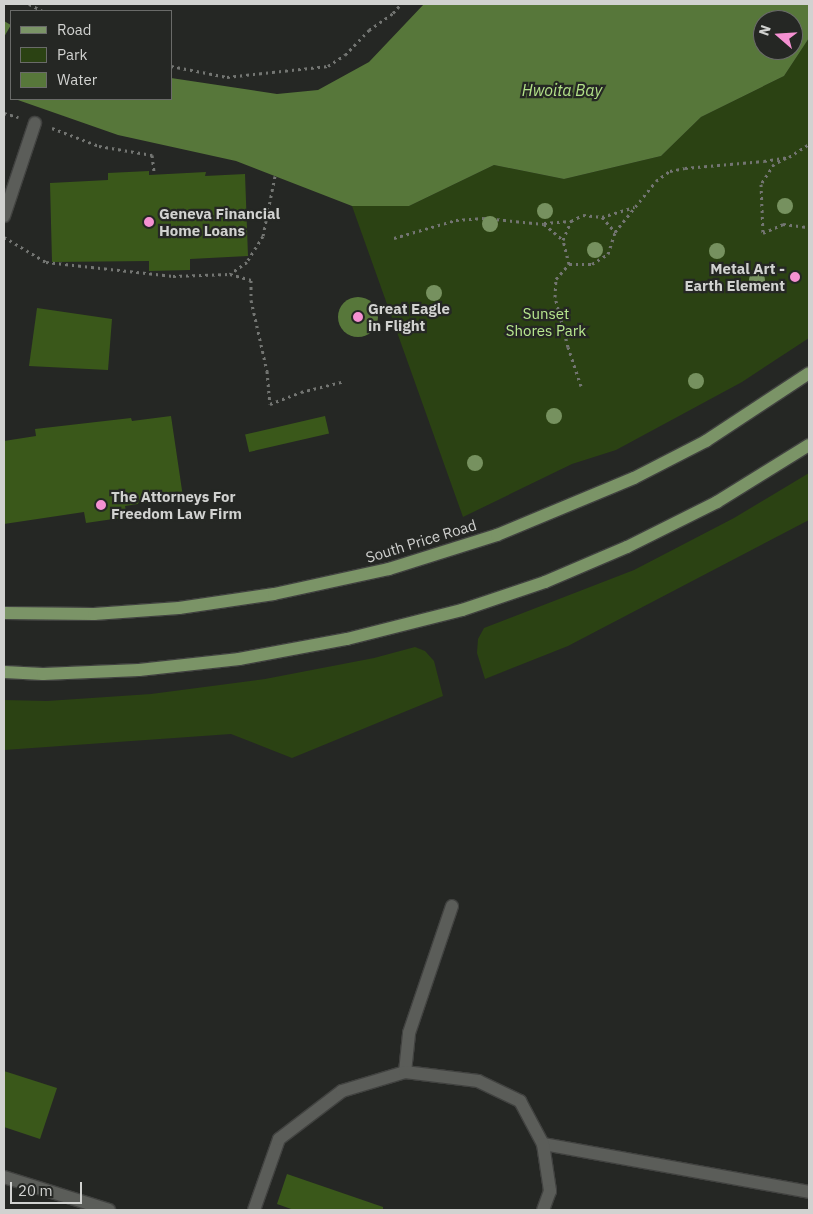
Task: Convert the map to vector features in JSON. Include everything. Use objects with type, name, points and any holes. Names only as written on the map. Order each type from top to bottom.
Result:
[{"type":"main road","name":"South Price Road","points":[[4,613],[94,614],[179,608],[274,594],[389,570],[497,535],[634,478],[706,441],[809,373]]},
{"type":"main road","points":[[4,672],[43,674],[139,670],[239,659],[347,639],[462,610],[545,582],[627,547],[717,502],[809,445]]},
{"type":"street","points":[[4,216],[36,123]]},
{"type":"street","points":[[404,1072],[409,1033],[452,906]]},
{"type":"street","points":[[254,1210],[279,1139],[342,1091],[404,1072],[478,1081],[520,1101],[543,1144],[550,1191],[543,1210]]},
{"type":"street","points":[[543,1144],[809,1192]]},
{"type":"street","points":[[4,1176],[110,1210]]},
{"type":"path","points":[[28,4],[41,10]]},
{"type":"path","points":[[172,66],[227,77],[328,66],[337,62],[369,30],[402,4]]},
{"type":"path","points":[[4,113],[99,146],[152,155],[154,172]]},
{"type":"path","points":[[809,144],[774,164],[761,184],[763,233],[783,224],[809,227]]},
{"type":"path","points":[[581,386],[568,347],[555,297],[556,279],[569,264],[592,264],[608,254],[615,232],[656,181],[670,171],[685,168],[764,162],[789,156]]},
{"type":"path","points":[[230,274],[247,262],[263,236],[275,176]]},
{"type":"path","points":[[394,238],[456,220],[484,218],[544,224],[571,221],[583,215],[602,217],[636,206]]},
{"type":"path","points":[[602,217],[615,232]]},
{"type":"path","points":[[563,240],[571,221]]},
{"type":"path","points":[[544,224],[563,240],[569,264]]},
{"type":"path","points":[[4,238],[46,262],[173,276],[230,274],[251,280],[250,300],[267,371],[270,404],[301,392],[345,381]]},
{"type":"green space","name":"Sunset Shores Park","points":[[809,38],[809,338],[742,382],[616,450],[572,464],[463,517],[352,206],[409,206],[494,165],[564,179],[661,156],[701,117],[784,76],[795,60],[803,60],[803,47]]},
{"type":"green space","points":[[809,473],[809,520],[568,646],[485,679],[477,653],[478,639],[484,628],[634,570],[734,518]]},
{"type":"green space","points":[[415,647],[425,651],[434,661],[443,696],[292,758],[231,734],[4,750],[4,700],[47,701],[151,694],[265,679],[374,658]]},
{"type":"water","name":"Hwoita Bay","points":[[424,4],[809,4],[809,38],[803,47],[803,10],[753,10],[753,60],[795,60],[784,76],[701,117],[661,156],[564,179],[494,165],[409,206],[352,206],[236,161],[118,135],[18,100],[172,100],[172,78],[277,94],[318,90],[369,62]]},
{"type":"water","points":[[4,21],[10,24],[10,27],[4,37]]},
{"type":"water","points":[[362,297],[369,300],[375,306],[378,317],[377,325],[369,334],[362,337],[354,337],[347,334],[339,325],[338,313],[341,306],[350,298]]},
{"type":"building","name":"Geneva Financial Home Loans","points":[[149,171],[149,175],[206,172],[205,176],[245,174],[248,256],[190,259],[190,270],[149,271],[149,261],[52,262],[50,183],[108,180],[108,173]]},
{"type":"building","points":[[37,308],[112,319],[108,370],[29,366]]},
{"type":"building","points":[[171,416],[183,497],[125,506],[127,517],[86,523],[84,512],[4,524],[4,441],[36,436],[35,429],[131,418],[132,421]]},
{"type":"building","points":[[325,416],[329,434],[249,452],[245,434]]},
{"type":"building","points":[[4,1071],[57,1088],[40,1139],[4,1127]]},
{"type":"building","points":[[287,1174],[383,1207],[383,1210],[294,1210],[277,1204]]},
{"type":"place","name":"Geneva Financial Home Loans","points":[[149,222]]},
{"type":"place","name":"Metal Art - Earth Element","points":[[795,277]]},
{"type":"place","name":"Great Eagle in Flight","points":[[358,317]]},
{"type":"place","name":"The Attorneys For Freedom Law Firm","points":[[101,505]]}]
